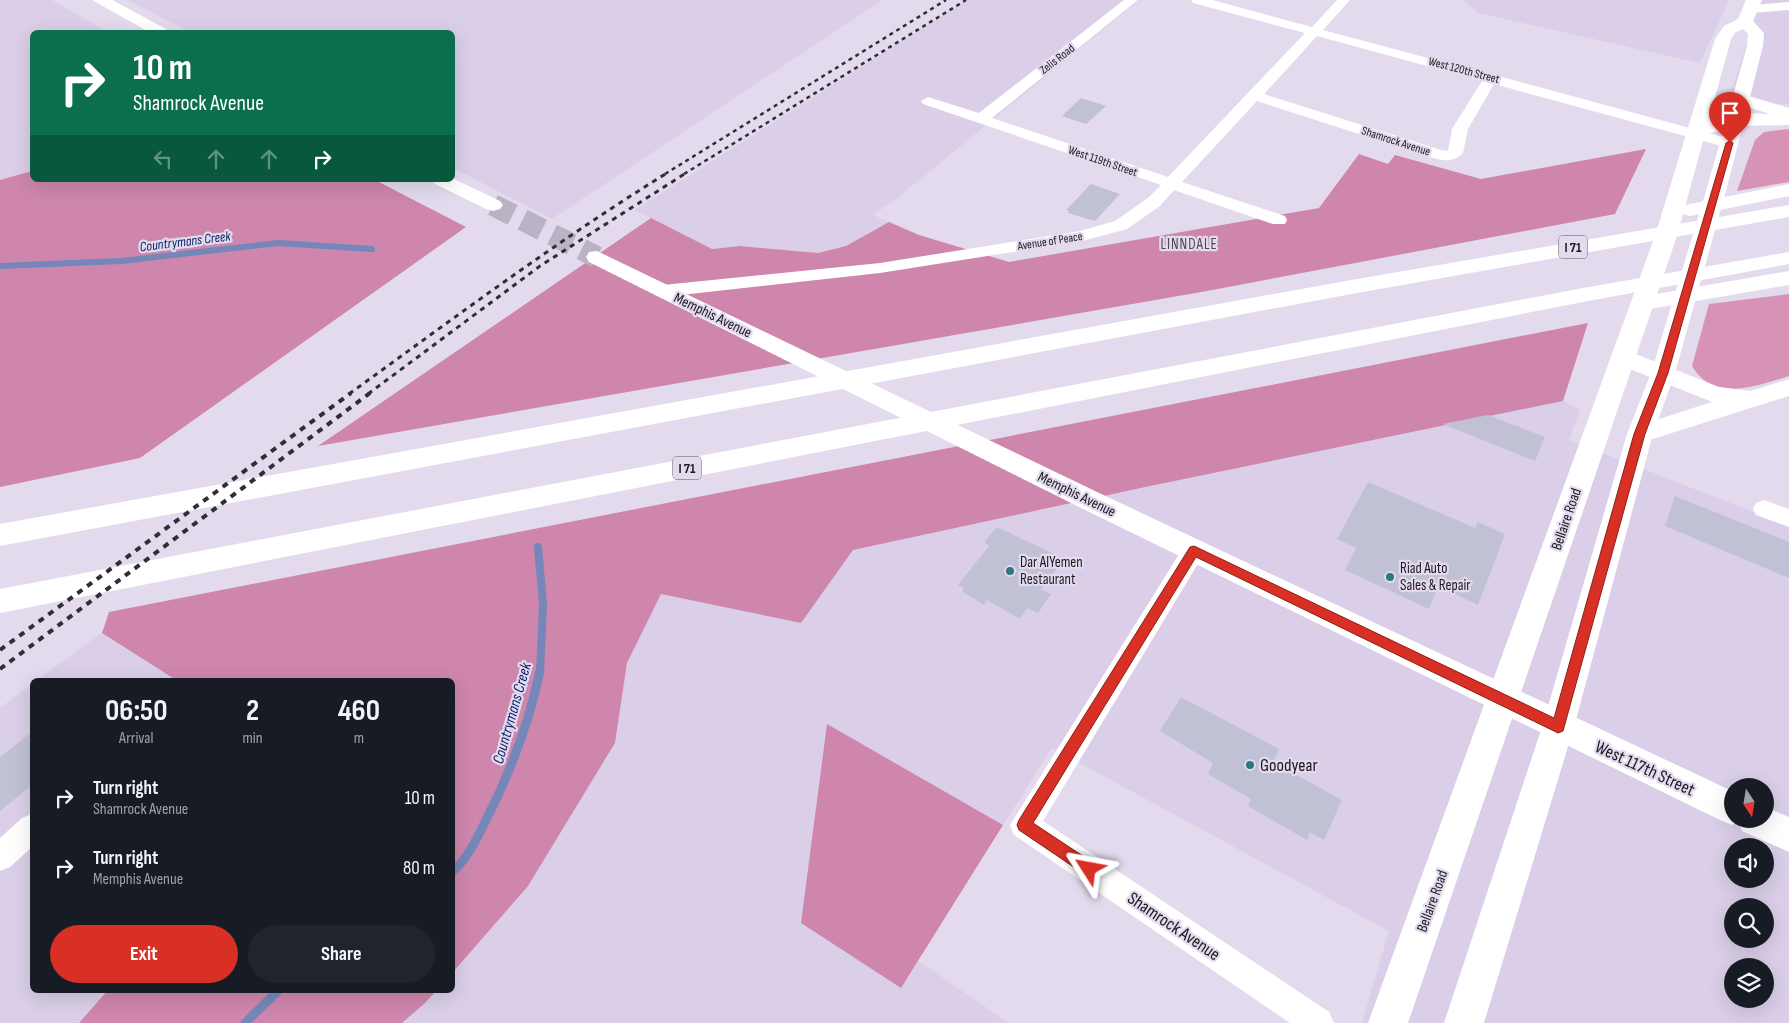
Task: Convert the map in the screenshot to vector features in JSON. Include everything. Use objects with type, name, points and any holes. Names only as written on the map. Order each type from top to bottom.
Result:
[{"type":"main road","points":[[100,0],[156,30]]},
{"type":"main road","points":[[1464,1023],[1558,727],[1640,434],[1664,367],[1736,121],[1751,65],[1756,33],[1750,10]]},
{"type":"main road","name":"Bellaire Road","points":[[1388,1023],[1666,236],[1723,39],[1730,29],[1750,10]]},
{"type":"main road","points":[[1742,99],[1789,114]]},
{"type":"main road","points":[[1695,133],[1706,124],[1736,121],[1789,120]]},
{"type":"main road","points":[[446,182],[493,205]]},
{"type":"main road","points":[[1357,286],[1601,228],[1789,190]]},
{"type":"main road","name":"I 71","points":[[0,535],[1357,286],[1789,212]]},
{"type":"main road","name":"Memphis Avenue","points":[[597,257],[1087,499],[1558,727]]},
{"type":"main road","name":"I 71","points":[[0,601],[1582,295],[1789,258]]},
{"type":"main road","points":[[1373,336],[1593,311],[1789,278]]},
{"type":"main road","points":[[1620,364],[1664,367],[1716,395],[1755,398]]},
{"type":"main road","points":[[1640,434],[1789,387]]},
{"type":"main road","name":"West 117th Street","points":[[1558,727],[1724,804]]},
{"type":"main road","points":[[1774,828],[1789,835]]},
{"type":"street","name":"Zelis Road","points":[[981,119],[1132,0]]},
{"type":"street","name":"West 120th Street","points":[[1197,0],[1695,133],[1727,151]]},
{"type":"street","name":"Avenue of Peace","points":[[663,291],[880,268],[1082,236],[1112,228],[1130,220],[1148,207],[1172,184],[1344,0]]},
{"type":"street","points":[[1750,10],[1789,6]]},
{"type":"street","name":"Shamrock Avenue","points":[[1256,96],[1445,156],[1455,153],[1460,129],[1491,77]]},
{"type":"street","name":"West 119th Street","points":[[928,101],[1279,220]]},
{"type":"street","points":[[1764,509],[1789,518]]},
{"type":"street","name":"Shamrock Avenue","points":[[1194,550],[1024,825],[1318,1023]]},
{"type":"street","points":[[0,858],[30,830]]},
{"type":"shaded area","points":[[0,0],[52,0],[104,30],[30,30],[30,172],[0,180]]},
{"type":"shaded area","points":[[127,0],[882,0],[552,219],[455,169],[455,30],[186,30]]},
{"type":"shaded area","points":[[967,0],[1139,0],[896,199],[873,215],[889,222],[846,246],[818,253],[740,246],[711,249],[635,210]]},
{"type":"shaded area","points":[[1462,0],[1729,0],[1700,63],[1479,13]]},
{"type":"shaded area","points":[[1761,0],[1789,0],[1789,104],[1728,101]]},
{"type":"shaded area","points":[[1789,129],[1789,182],[1737,191],[1755,140],[1764,132]]},
{"type":"shaded area","points":[[1646,149],[1615,214],[1207,291],[318,446],[651,218],[712,249],[740,246],[818,253],[846,246],[889,222],[919,235],[1009,262],[1319,208],[1359,154],[1388,164],[1395,155],[1481,179]]},
{"type":"shaded area","points":[[30,172],[30,182],[379,182],[466,227],[140,458],[0,487],[0,180]]},
{"type":"shaded area","points":[[1789,294],[1789,376],[1763,384],[1736,389],[1712,385],[1701,377],[1692,366],[1709,304]]},
{"type":"shaded area","points":[[1588,323],[1563,401],[1150,486],[853,550],[801,623],[661,594],[627,663],[615,743],[528,886],[455,970],[455,678],[173,678],[102,633],[109,612]]},
{"type":"shaded area","points":[[1563,401],[1580,410],[1569,440],[1789,526],[1789,1023],[1362,1023],[1389,931],[1052,748],[1003,825],[827,724],[901,987],[918,961],[1009,1023],[402,1023],[434,993],[455,993],[455,970],[528,886],[615,743],[627,663],[661,594],[801,623],[853,550],[1150,486]]},
{"type":"shaded area","points":[[102,633],[173,678],[40,678]]},
{"type":"shaded area","points":[[30,686],[30,993],[105,993],[79,1023],[0,1023],[0,708]]},
{"type":"shaded area","points":[[827,724],[1003,825],[901,988],[801,923]]},
{"type":"shaded area","points":[[105,993],[434,993],[402,1023],[79,1023]]},
{"type":"building","points":[[1081,98],[1106,106],[1086,124],[1062,116]]},
{"type":"building","points":[[1091,184],[1120,194],[1095,221],[1068,213],[1069,211],[1066,210]]},
{"type":"building","points":[[1488,415],[1545,437],[1535,461],[1443,424]]},
{"type":"building","points":[[1368,482],[1475,528],[1478,522],[1505,534],[1478,605],[1438,586],[1429,609],[1345,570],[1356,548],[1337,539]]},
{"type":"building","points":[[1675,496],[1789,542],[1789,578],[1665,526]]},
{"type":"building","points":[[997,527],[1054,554],[1060,564],[1041,590],[1051,594],[1038,613],[1027,608],[1020,619],[987,600],[984,605],[962,591],[964,588],[958,585],[989,546],[984,542]]},
{"type":"building","points":[[1181,697],[1279,749],[1273,762],[1342,800],[1324,840],[1310,832],[1307,840],[1248,806],[1251,799],[1208,774],[1213,763],[1160,731]]},
{"type":"building","points":[[30,734],[30,787],[0,811],[0,757]]},
{"type":"waterway","name":"Countrymans Creek","points":[[0,266],[121,261],[278,243],[372,249]]},
{"type":"waterway","name":"Countrymans Creek","points":[[538,547],[543,603],[540,672]]},
{"type":"waterway","name":"Countrymans Creek","points":[[455,869],[472,847],[504,782],[525,728],[540,671]]},
{"type":"waterway","name":"Countrymans Creek","points":[[245,1023],[276,993]]},
{"type":"tunnel","points":[[493,205],[597,257]]},
{"type":"railway","points":[[665,174],[946,0]]},
{"type":"railway","points":[[684,174],[966,0]]},
{"type":"railway","points":[[349,394],[546,253],[667,173]]},
{"type":"railway","points":[[368,394],[540,266],[686,173]]},
{"type":"railway","points":[[0,650],[351,393]]},
{"type":"railway","points":[[0,669],[370,393]]},
{"type":"place","name":"Dar AlYemen Restaurant","points":[[1010,571]]},
{"type":"place","name":"Riad Auto Sales & Repair","points":[[1390,577]]},
{"type":"place","name":"Goodyear","points":[[1250,765]]},
{"type":"district","name":"LINNDALE","points":[[1189,244]]},
{"type":"route","points":[[1089,869],[1024,825],[1194,550],[1558,727],[1640,434],[1663,373],[1730,143]]}]
